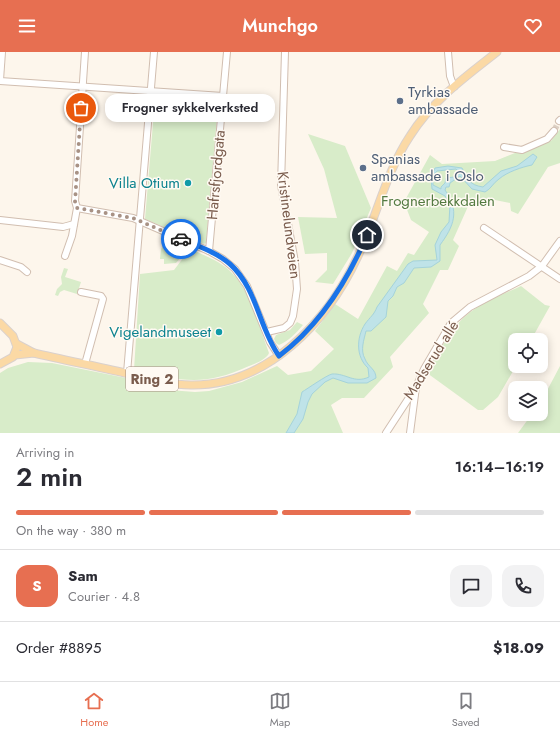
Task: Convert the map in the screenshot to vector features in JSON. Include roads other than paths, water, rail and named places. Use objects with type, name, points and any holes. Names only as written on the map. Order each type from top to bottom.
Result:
[{"type":"main road","name":"Ring 2","points":[[15,354],[34,353],[177,384],[210,384],[245,374],[279,356],[301,337],[341,287],[359,255],[390,174],[409,137],[429,109],[497,52]]},
{"type":"main road","name":"Ring 2","points":[[0,323],[10,332],[17,344],[34,353]]},
{"type":"main road","points":[[0,364],[15,354],[17,344]]},
{"type":"street","points":[[2,52],[0,80],[223,96]]},
{"type":"street","points":[[65,256],[77,208],[75,202],[85,52]]},
{"type":"street","points":[[127,374],[154,52]]},
{"type":"street","name":"Hafrsfjordgata","points":[[209,251],[227,52]]},
{"type":"street","name":"Kristinelundveien","points":[[267,332],[284,328],[290,323],[293,316],[297,289],[295,262],[281,185],[285,52]]},
{"type":"street","points":[[448,52],[450,79],[454,87]]},
{"type":"street","points":[[504,147],[522,150],[547,139],[554,131]]},
{"type":"street","points":[[77,208],[133,218],[209,251],[230,264],[244,280],[279,356]]},
{"type":"street","points":[[0,220],[63,227],[74,224]]},
{"type":"street","points":[[484,228],[560,279]]},
{"type":"street","name":"Madserud allé","points":[[386,433],[416,387],[444,334],[460,314],[479,301],[518,283],[542,266],[560,241]]},
{"type":"street","points":[[0,260],[21,267],[28,272]]},
{"type":"street","points":[[81,292],[98,294],[102,297],[85,364]]},
{"type":"street","points":[[410,433],[416,387]]},
{"type":"water","points":[[533,154],[537,157],[532,165],[519,168],[506,174],[485,192],[472,189],[460,176],[450,183],[449,187],[446,187],[445,190],[453,205],[454,212],[452,225],[440,245],[440,261],[431,267],[414,268],[404,283],[397,287],[393,296],[388,301],[386,317],[371,331],[366,331],[363,352],[366,362],[375,372],[376,378],[367,383],[348,383],[333,378],[325,382],[312,394],[303,419],[294,433],[286,433],[297,414],[302,392],[332,374],[342,375],[354,379],[364,379],[369,377],[368,368],[364,364],[359,353],[359,341],[362,329],[408,264],[413,261],[437,260],[435,245],[441,232],[449,222],[450,204],[445,196],[432,189],[431,177],[435,168],[448,166],[462,168],[472,183],[483,187],[501,171],[517,166]],"holes":[[[456,169],[460,174],[456,174],[454,177],[446,178],[441,189],[433,185],[433,176],[437,171]]]},
{"type":"tunnel","points":[[554,131],[559,121]]},
{"type":"place","name":"Tyrkias ambassade","points":[[400,101]]},
{"type":"place","name":"Frogner sykkelverksted","points":[[81,108]]},
{"type":"place","name":"Spanias ambassade i Oslo","points":[[363,168]]},
{"type":"place","name":"Villa Otium","points":[[188,183]]},
{"type":"place","name":"Vigelandmuseet","points":[[219,332]]},
{"type":"park label","name":"Frognerbekkdalen","points":[[438,201]]}]
